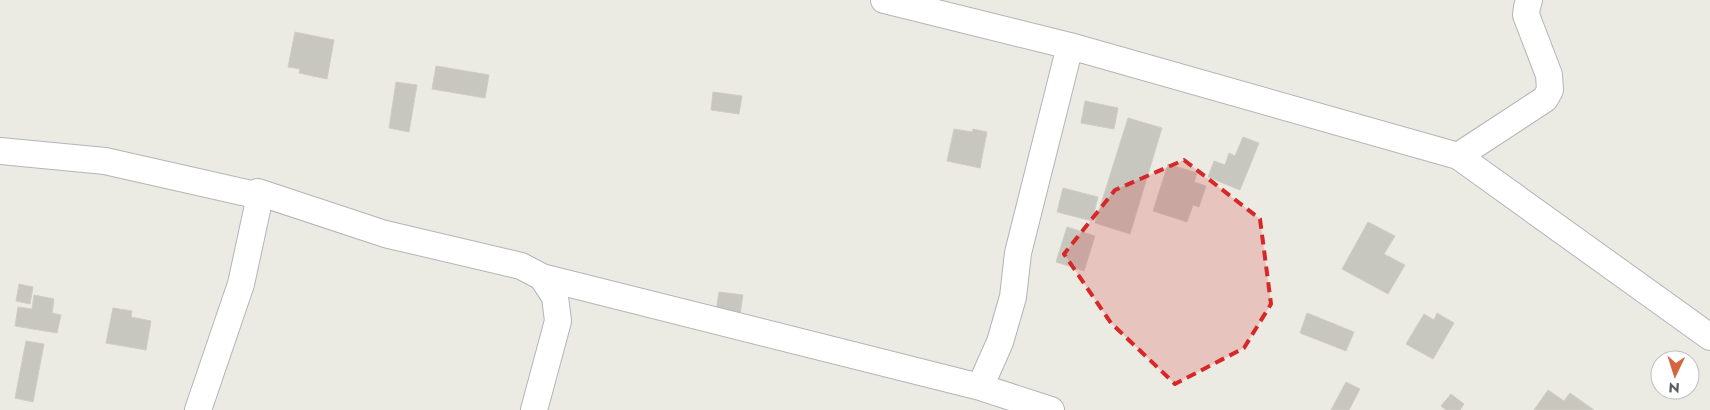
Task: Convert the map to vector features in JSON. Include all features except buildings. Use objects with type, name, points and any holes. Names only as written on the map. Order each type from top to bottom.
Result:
[{"type":"street","points":[[884,0],[1070,46],[1458,156],[1710,337]]},
{"type":"street","points":[[1458,156],[1545,99],[1550,90],[1549,75],[1526,15],[1530,0]]},
{"type":"street","points":[[980,387],[1000,342],[1013,297],[1018,253],[1070,46]]},
{"type":"street","points":[[0,151],[105,161],[260,196]]},
{"type":"street","points":[[198,410],[241,284],[260,196],[258,192],[385,234],[521,266],[542,277],[980,387],[1051,410]]},
{"type":"street","points":[[534,410],[558,321],[555,297],[542,277]]},
{"type":"highlighted area","points":[[1184,160],[1260,219],[1271,304],[1244,348],[1175,384],[1111,323],[1064,254],[1115,190]]}]
